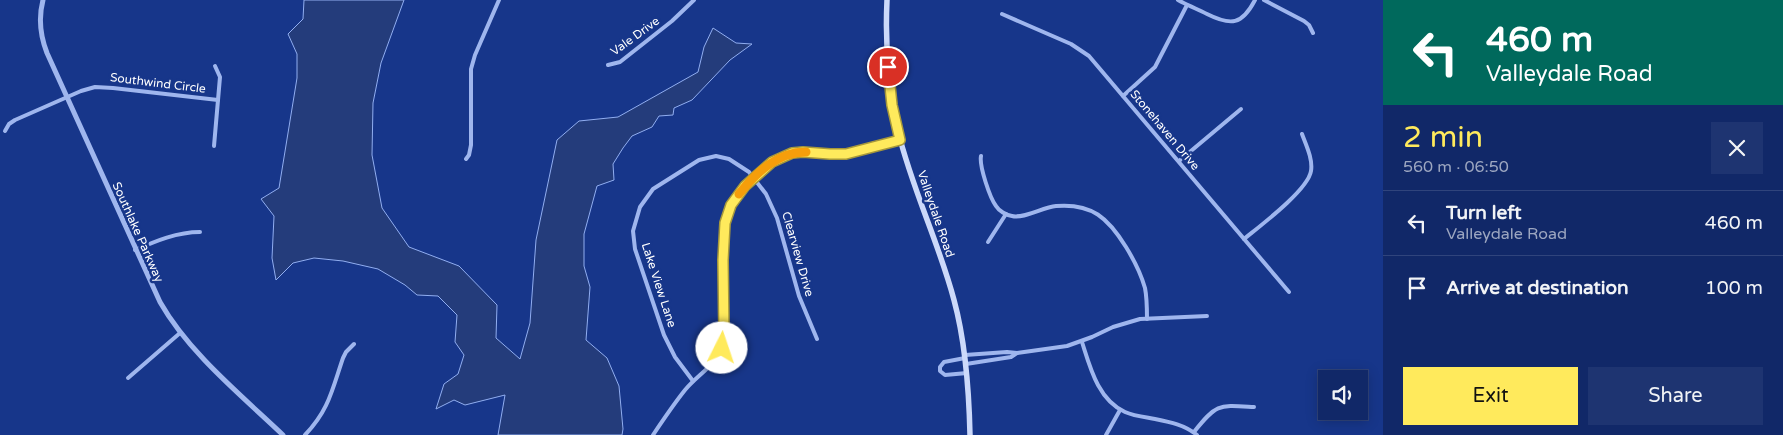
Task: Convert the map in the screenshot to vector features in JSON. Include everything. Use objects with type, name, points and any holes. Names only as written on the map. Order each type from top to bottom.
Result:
[{"type":"main road","name":"Valleydale Road","points":[[887,0],[888,67],[892,105],[900,140],[946,272],[954,302],[967,373],[970,435]]},
{"type":"street","name":"Southlake Parkway","points":[[43,0],[40,14],[41,35],[66,97],[160,302],[180,333],[198,353],[283,435]]},
{"type":"street","points":[[466,159],[471,145],[470,69],[474,54],[499,0]]},
{"type":"street","name":"Vale Drive","points":[[608,64],[620,62],[672,21],[694,0]]},
{"type":"street","points":[[1178,0],[1217,20],[1232,22],[1245,15],[1255,0]]},
{"type":"street","points":[[1264,0],[1304,21],[1309,25],[1313,33]]},
{"type":"street","points":[[1123,96],[1154,67],[1187,5]]},
{"type":"street","name":"Stonehaven Drive","points":[[1002,14],[1081,50],[1093,61],[1289,292]]},
{"type":"street","name":"Southwind Circle","points":[[214,146],[220,77],[216,66]]},
{"type":"street","name":"Southwind Circle","points":[[5,131],[9,124],[15,120],[89,88],[103,87],[218,100]]},
{"type":"street","points":[[1179,161],[1241,109]]},
{"type":"street","points":[[1244,239],[1307,183],[1312,165],[1302,134]]},
{"type":"street","points":[[652,435],[673,404],[693,381],[712,365],[722,348],[724,335],[723,260],[725,223],[731,205],[754,178],[772,162],[792,153],[846,154],[900,140]]},
{"type":"street","name":"Lake View Lane","points":[[693,381],[669,348],[645,280],[634,242],[633,231],[638,213],[643,201],[653,189],[699,160],[716,156],[729,159],[744,168],[754,178]]},
{"type":"street","points":[[981,156],[992,198],[997,207],[1006,214],[1014,217],[1054,206],[1072,205],[1085,208],[1103,218],[1116,231],[1139,272],[1146,292],[1147,319]]},
{"type":"street","name":"Clearview Drive","points":[[754,178],[774,208],[799,296],[817,339]]},
{"type":"street","points":[[988,242],[1006,214]]},
{"type":"street","points":[[135,250],[165,238],[190,232],[200,232]]},
{"type":"street","points":[[965,359],[1011,357],[1017,354],[1067,346],[1082,342],[1113,327],[1147,319],[1207,316]]},
{"type":"street","points":[[128,378],[180,333]]},
{"type":"street","points":[[1082,342],[1099,388],[1120,410],[1136,416],[1176,424],[1196,434],[1209,414],[1222,406],[1254,407]]},
{"type":"street","points":[[305,435],[325,411],[343,358],[354,344]]},
{"type":"street","points":[[967,373],[945,375],[940,371],[940,367],[944,362],[1008,352],[1017,354]]},
{"type":"street","points":[[1106,435],[1120,410]]},
{"type":"water","points":[[304,0],[404,0],[381,63],[373,103],[372,155],[382,208],[409,247],[459,266],[497,305],[496,338],[520,359],[530,323],[536,240],[557,140],[579,121],[618,117],[698,72],[704,47],[713,28],[736,43],[752,44],[730,60],[692,100],[674,108],[673,115],[659,116],[652,127],[632,136],[613,164],[614,180],[597,186],[584,234],[584,266],[590,287],[586,340],[607,358],[619,386],[622,435],[498,435],[505,395],[465,405],[454,400],[436,409],[444,384],[458,374],[464,355],[455,342],[457,315],[438,296],[417,295],[405,285],[378,269],[343,261],[314,258],[293,263],[276,280],[272,258],[274,216],[261,199],[279,188],[297,78],[297,54],[288,34],[303,19]]},
{"type":"slow traffic","points":[[739,194],[759,172],[778,158],[792,153],[806,152]]},
{"type":"route","points":[[722,348],[724,335],[723,240],[726,216],[731,205],[745,186],[759,172],[785,155],[803,152],[846,154],[900,140],[892,105],[888,67]]}]
